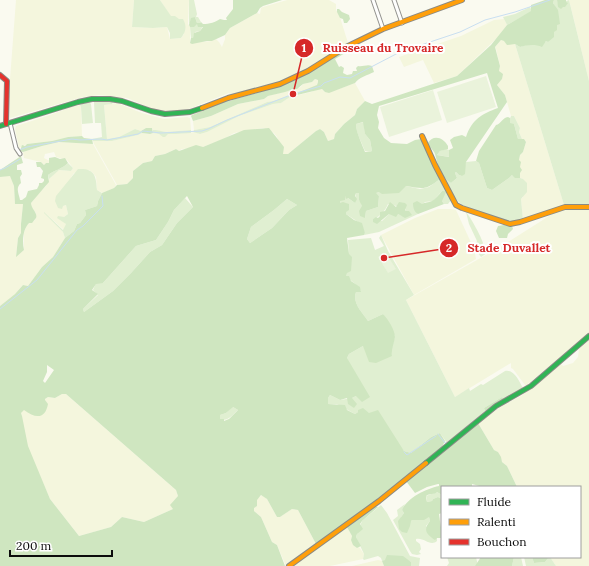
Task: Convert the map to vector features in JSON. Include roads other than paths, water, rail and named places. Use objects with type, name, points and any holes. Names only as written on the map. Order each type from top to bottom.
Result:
[{"type":"street","points":[[374,0],[384,29]]},
{"type":"street","points":[[394,0],[402,23]]},
{"type":"street","points":[[0,126],[78,102],[100,98],[122,101],[158,113],[173,114],[190,112],[228,98],[280,84],[308,71],[352,44],[384,29],[451,2],[462,0]]},
{"type":"street","points":[[0,75],[7,81],[8,124],[16,148],[20,154]]},
{"type":"street","points":[[422,136],[456,205],[462,208],[510,224],[565,207],[589,207]]},
{"type":"street","points":[[289,566],[380,501],[496,406],[531,386],[589,336]]},
{"type":"waterway","points":[[19,150],[27,147],[72,139],[107,140],[138,134],[143,131],[161,133],[202,131],[293,94],[321,86],[324,83],[340,77],[350,78],[398,53],[460,32],[485,20],[550,0]]},
{"type":"waterway","points":[[0,170],[20,159]]},
{"type":"waterway","points":[[0,309],[37,280],[77,230],[103,206],[102,196]]},
{"type":"waterway","points":[[578,348],[589,339]]},
{"type":"waterway","points":[[528,386],[579,342]]},
{"type":"waterway","points":[[438,434],[445,443],[447,443]]},
{"type":"waterway","points":[[404,452],[407,455],[436,436]]},
{"type":"place","name":"Ruisseau du Trovaire","points":[[293,94]]},
{"type":"place","name":"Stade Duvallet","points":[[384,258]]}]
